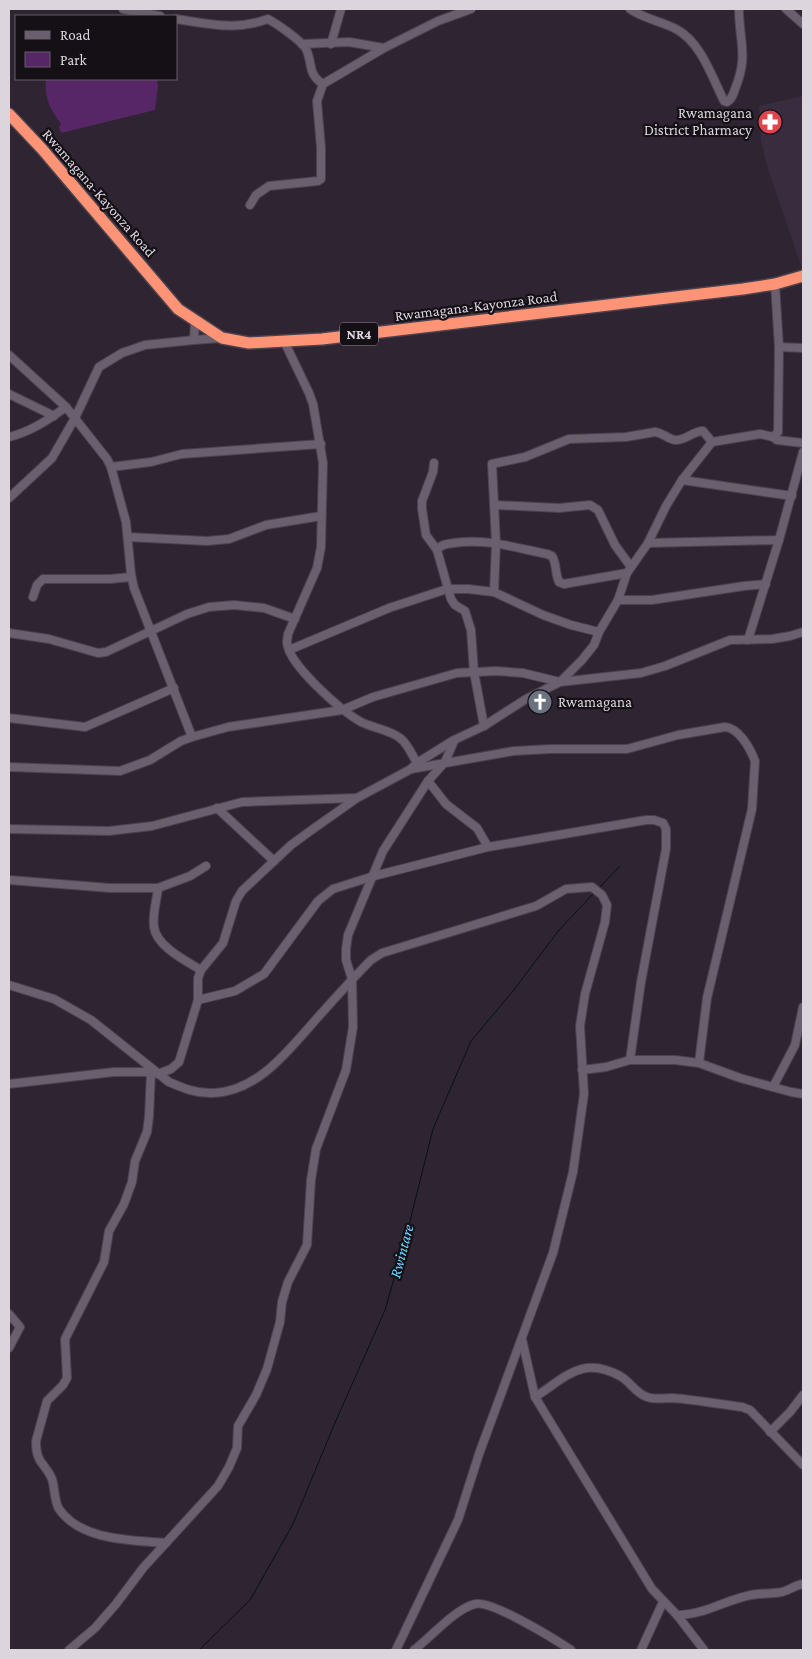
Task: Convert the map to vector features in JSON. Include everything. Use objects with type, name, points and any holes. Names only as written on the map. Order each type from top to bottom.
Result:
[{"type":"highway","name":"Rwamagana-Kayonza Road","points":[[9,114],[42,149],[178,309],[222,338],[249,343],[322,339],[653,300],[775,284],[803,276]]},
{"type":"street","points":[[122,9],[155,15]]},
{"type":"street","points":[[331,44],[341,9]]},
{"type":"street","points":[[250,205],[256,195],[269,186],[318,181],[321,179],[317,102],[323,84],[384,48],[438,21],[471,9]]},
{"type":"street","points":[[630,9],[637,14],[682,32],[694,43],[724,101],[727,102],[732,97],[740,78],[743,62],[739,9]]},
{"type":"street","points":[[786,9],[803,24]]},
{"type":"street","points":[[178,19],[229,26],[268,19],[302,44],[306,50],[310,68],[316,79],[323,84]]},
{"type":"street","points":[[302,44],[349,42],[384,48]]},
{"type":"street","points":[[773,437],[778,432],[779,347],[775,284]]},
{"type":"street","points":[[194,340],[195,321]]},
{"type":"street","points":[[9,498],[52,458],[75,418],[99,367],[108,360],[145,345],[222,338]]},
{"type":"street","points":[[284,341],[309,393],[321,444],[323,463],[321,547],[318,568],[288,634],[289,650],[304,674],[342,710],[362,723],[398,736],[405,742],[414,766]]},
{"type":"street","points":[[779,347],[803,348]]},
{"type":"street","points":[[9,355],[66,407],[111,467],[126,522],[134,588],[192,736]]},
{"type":"street","points":[[9,394],[54,416]]},
{"type":"street","points":[[9,437],[24,433],[66,407]]},
{"type":"street","points":[[494,592],[496,543],[492,464],[525,457],[569,439],[626,437],[655,432],[674,440],[703,431],[712,442]]},
{"type":"street","points":[[560,682],[594,645],[599,632],[618,600],[629,570],[648,543],[666,506],[682,480],[712,442],[760,434],[777,440],[803,443]]},
{"type":"street","points":[[111,467],[151,462],[182,454],[321,444]]},
{"type":"street","points":[[748,640],[792,496],[803,452]]},
{"type":"street","points":[[434,463],[433,472],[422,501],[426,535],[437,550],[447,589],[455,605],[466,611],[471,630],[474,672],[484,726]]},
{"type":"street","points":[[682,480],[792,496]]},
{"type":"street","points":[[495,505],[549,508],[595,506],[629,570]]},
{"type":"street","points":[[128,536],[207,541],[229,539],[266,525],[321,516]]},
{"type":"street","points":[[648,543],[779,540]]},
{"type":"street","points":[[437,550],[443,545],[479,541],[552,556],[556,577],[559,582],[564,584],[629,570]]},
{"type":"street","points":[[33,597],[36,585],[43,579],[110,579],[132,577]]},
{"type":"street","points":[[618,600],[652,600],[766,584]]},
{"type":"street","points":[[289,650],[389,608],[447,589],[494,592],[543,615],[599,632]]},
{"type":"street","points":[[9,633],[49,639],[98,653],[106,652],[187,614],[209,607],[234,605],[264,608],[295,619]]},
{"type":"street","points":[[9,1084],[114,1072],[155,1073],[171,1070],[179,1062],[198,1000],[198,978],[201,970],[223,942],[236,901],[242,890],[313,829],[357,798],[414,766],[454,740],[484,726],[526,698],[560,682],[641,673],[665,666],[730,640],[790,636],[803,632]]},
{"type":"street","points":[[9,767],[120,771],[150,760],[192,736],[228,727],[342,710],[373,697],[457,673],[496,671],[523,673],[560,682]]},
{"type":"street","points":[[9,718],[85,727],[174,688]]},
{"type":"street","points":[[414,766],[514,751],[627,749],[678,735],[725,727],[732,727],[737,731],[755,761],[752,809],[707,998],[699,1063]]},
{"type":"street","points":[[69,1650],[95,1628],[116,1604],[143,1568],[218,1486],[229,1467],[237,1448],[238,1426],[256,1395],[267,1369],[280,1322],[282,1302],[286,1288],[307,1245],[308,1215],[316,1149],[346,1070],[353,1027],[352,979],[346,960],[348,935],[383,851],[428,781],[445,762],[454,740]]},
{"type":"street","points":[[428,781],[446,804],[477,828],[488,847]]},
{"type":"street","points":[[9,829],[109,831],[152,826],[217,808],[258,801],[357,798]]},
{"type":"street","points":[[217,808],[274,861]]},
{"type":"street","points":[[198,1000],[235,991],[264,974],[324,895],[333,889],[374,876],[488,847],[646,820],[663,823],[666,829],[666,849],[641,982],[630,1060]]},
{"type":"street","points":[[9,880],[110,888],[158,888],[190,876],[206,866]]},
{"type":"street","points":[[9,985],[54,1000],[91,1020],[155,1073],[176,1085],[201,1093],[214,1093],[229,1090],[259,1077],[286,1053],[352,979],[371,960],[382,953],[536,906],[566,889],[592,887],[602,895],[607,905],[605,922],[585,994],[580,1026],[584,1094],[574,1172],[553,1253],[479,1454],[458,1520],[396,1650]]},
{"type":"street","points":[[158,888],[154,926],[156,935],[175,954],[201,970]]},
{"type":"street","points":[[773,1087],[795,1045],[803,1007]]},
{"type":"street","points":[[582,1070],[606,1067],[630,1060],[657,1059],[699,1063],[740,1078],[803,1094]]},
{"type":"street","points":[[155,1073],[148,1125],[144,1142],[135,1161],[132,1182],[124,1204],[109,1231],[104,1262],[65,1339],[67,1378],[63,1385],[47,1401],[36,1447],[38,1459],[52,1479],[59,1508],[80,1527],[107,1537],[166,1543]]},
{"type":"street","points":[[9,1314],[20,1327],[9,1348]]},
{"type":"street","points":[[522,1339],[535,1398],[652,1589],[677,1615],[704,1650]]},
{"type":"street","points":[[535,1398],[576,1370],[590,1366],[603,1369],[621,1376],[639,1394],[648,1398],[689,1400],[742,1407],[750,1410],[803,1465]]},
{"type":"street","points":[[770,1432],[790,1412],[803,1395]]},
{"type":"street","points":[[677,1615],[702,1612],[750,1595],[779,1592],[803,1584]]},
{"type":"street","points":[[641,1650],[663,1602]]},
{"type":"street","points":[[414,1650],[458,1612],[477,1603],[500,1609],[571,1650]]},
{"type":"shaded area","points":[[803,96],[803,271],[768,169],[761,141],[759,106]]},
{"type":"green space","points":[[46,80],[157,80],[158,86],[155,110],[61,133],[59,127],[61,124],[47,98]]},
{"type":"waterway","name":"Rwintare","points":[[598,889],[620,866]]},
{"type":"waterway","name":"Rwintare","points":[[199,1650],[250,1600],[293,1524],[385,1310],[407,1233],[433,1129],[471,1041],[513,991],[559,930],[594,893]]},
{"type":"place","name":"Rwamagana District Pharmacy","points":[[770,122]]},
{"type":"place","name":"Rwamagana","points":[[540,702]]}]
